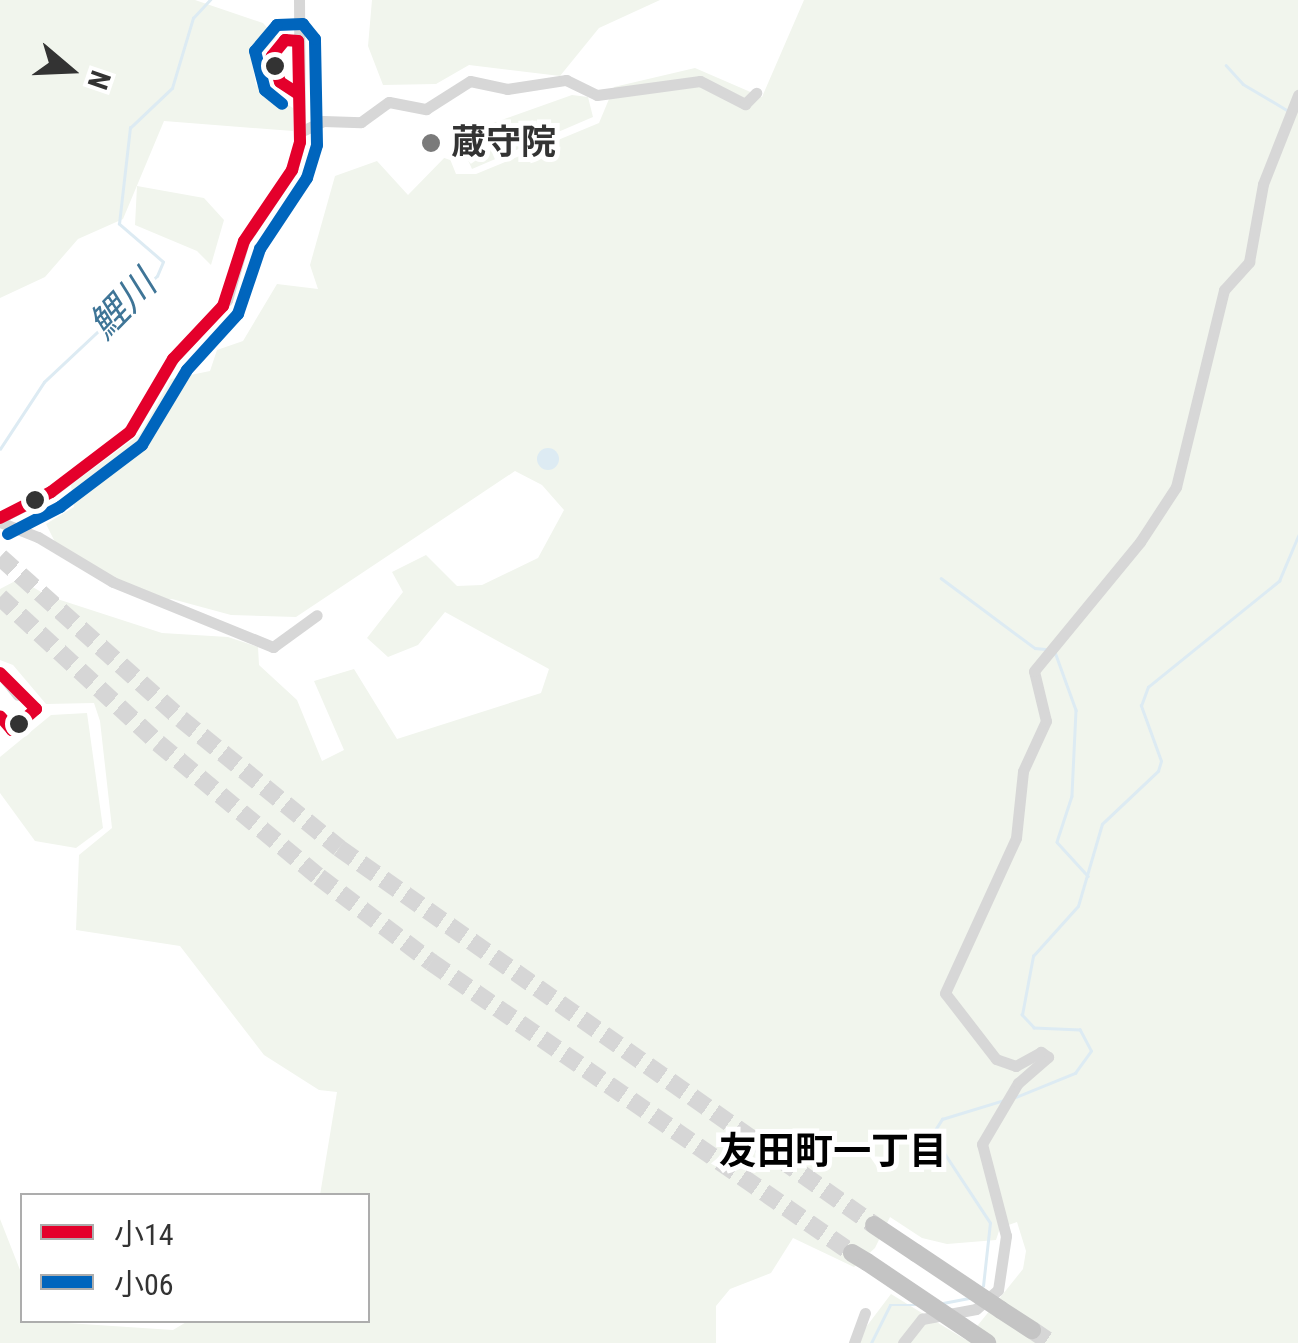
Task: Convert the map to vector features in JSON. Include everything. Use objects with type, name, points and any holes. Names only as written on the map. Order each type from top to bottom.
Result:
[{"type":"highway","points":[[874,1225],[1032,1330]]},
{"type":"highway","points":[[859,1257],[987,1343]]},
{"type":"street","points":[[0,520],[51,492],[130,432],[172,359],[227,300],[244,242],[292,170],[302,131],[299,0]]},
{"type":"street","points":[[302,131],[323,121],[361,122],[389,102],[426,109],[470,81],[506,89],[566,80],[597,95],[700,81],[745,104],[756,93]]},
{"type":"street","points":[[903,1343],[922,1319],[982,1306],[1001,1282],[1006,1236],[981,1154],[1014,1088],[1048,1054],[1016,1066],[996,1058],[956,1012],[945,988],[1016,838],[1023,771],[1046,721],[1034,671],[1140,542],[1176,487],[1224,290],[1248,262],[1263,184],[1298,95]]},
{"type":"street","points":[[0,520],[38,537],[112,582],[273,647],[317,615]]},
{"type":"street","points":[[0,673],[18,695]]},
{"type":"street","points":[[854,1343],[865,1314]]},
{"type":"shaded area","points":[[0,0],[195,0],[263,23],[276,38],[252,62],[256,85],[293,108],[293,131],[164,121],[123,219],[78,239],[45,277],[0,298]]},
{"type":"shaded area","points":[[372,0],[660,0],[599,28],[560,76],[469,65],[436,84],[383,85],[368,46]]},
{"type":"shaded area","points":[[804,0],[1298,0],[1298,1343],[854,1343],[891,1294],[966,1340],[1023,1269],[1026,1251],[1017,1222],[1000,1228],[996,1240],[947,1244],[922,1238],[890,1217],[875,1248],[854,1267],[793,1238],[771,1273],[730,1289],[716,1306],[716,1343],[0,1343],[0,1219],[20,1270],[20,1323],[173,1330],[185,1323],[370,1323],[370,1193],[320,1193],[337,1092],[319,1090],[264,1055],[180,946],[76,930],[79,855],[112,828],[100,721],[94,703],[46,704],[13,665],[0,660],[0,589],[19,579],[48,596],[162,633],[228,637],[258,647],[259,665],[297,700],[322,761],[344,750],[314,681],[354,669],[397,739],[541,693],[549,669],[445,612],[418,645],[388,657],[367,638],[403,592],[392,572],[426,555],[457,586],[482,585],[538,558],[564,510],[542,485],[515,471],[296,617],[231,615],[172,599],[152,603],[61,554],[46,524],[74,507],[71,485],[140,434],[171,379],[210,371],[217,350],[243,341],[277,284],[318,289],[310,265],[335,176],[377,161],[408,195],[448,154],[456,174],[476,174],[599,123],[614,87],[695,68],[762,97]]},
{"type":"shaded area","points":[[572,95],[588,97],[593,117],[472,169],[457,136]]},
{"type":"shaded area","points":[[137,186],[204,198],[224,220],[211,265],[197,251],[135,225]]},
{"type":"shaded area","points":[[548,448],[556,451],[556,467],[548,470],[540,467],[537,459],[540,451]]},
{"type":"shaded area","points":[[87,713],[103,828],[76,848],[35,841],[0,793],[0,757],[51,715]]},
{"type":"waterway","name":"鯉川","points":[[0,449],[44,382],[157,276],[163,262],[119,224],[130,128],[172,88],[193,18],[210,0]]},
{"type":"waterway","points":[[1226,65],[1243,84],[1287,110]]},
{"type":"waterway","points":[[1016,1097],[1075,1073],[1091,1051],[1080,1030],[1034,1028],[1022,1015],[1033,956],[1078,906],[1102,824],[1158,771],[1161,761],[1141,706],[1148,687],[1279,581],[1298,536]]},
{"type":"waterway","points":[[941,578],[1035,648],[1045,649]]},
{"type":"waterway","points":[[1055,652],[1076,710],[1072,796],[1057,842],[1088,876]]},
{"type":"waterway","points":[[983,1286],[990,1223],[932,1135],[942,1119],[1004,1100]]},
{"type":"waterway","points":[[943,1303],[969,1298]]},
{"type":"waterway","points":[[871,1343],[890,1305],[915,1305]]},
{"type":"tunnel","points":[[0,557],[181,719],[339,848],[874,1225]]},
{"type":"tunnel","points":[[0,597],[158,743],[319,877],[431,962],[852,1253]]},
{"type":"tunnel","points":[[1032,1330],[1051,1343]]},
{"type":"transit line","name":"小06","points":[[8,534],[60,507],[142,445],[187,370],[238,314],[260,249],[307,178],[317,145],[315,39],[303,24],[277,25],[255,51],[265,90],[282,104]]},
{"type":"transit line","name":"小14","points":[[0,518],[51,492],[130,432],[173,359],[223,306],[244,241],[292,170],[300,142],[298,41],[285,40],[272,56],[280,82],[297,93]]},
{"type":"transit line","name":"小14","points":[[0,673],[36,709],[12,730],[0,716]]},
{"type":"place","name":"蔵守院","points":[[431,143]]},
{"type":"district","name":"友田町一丁目","points":[[833,1152]]}]
